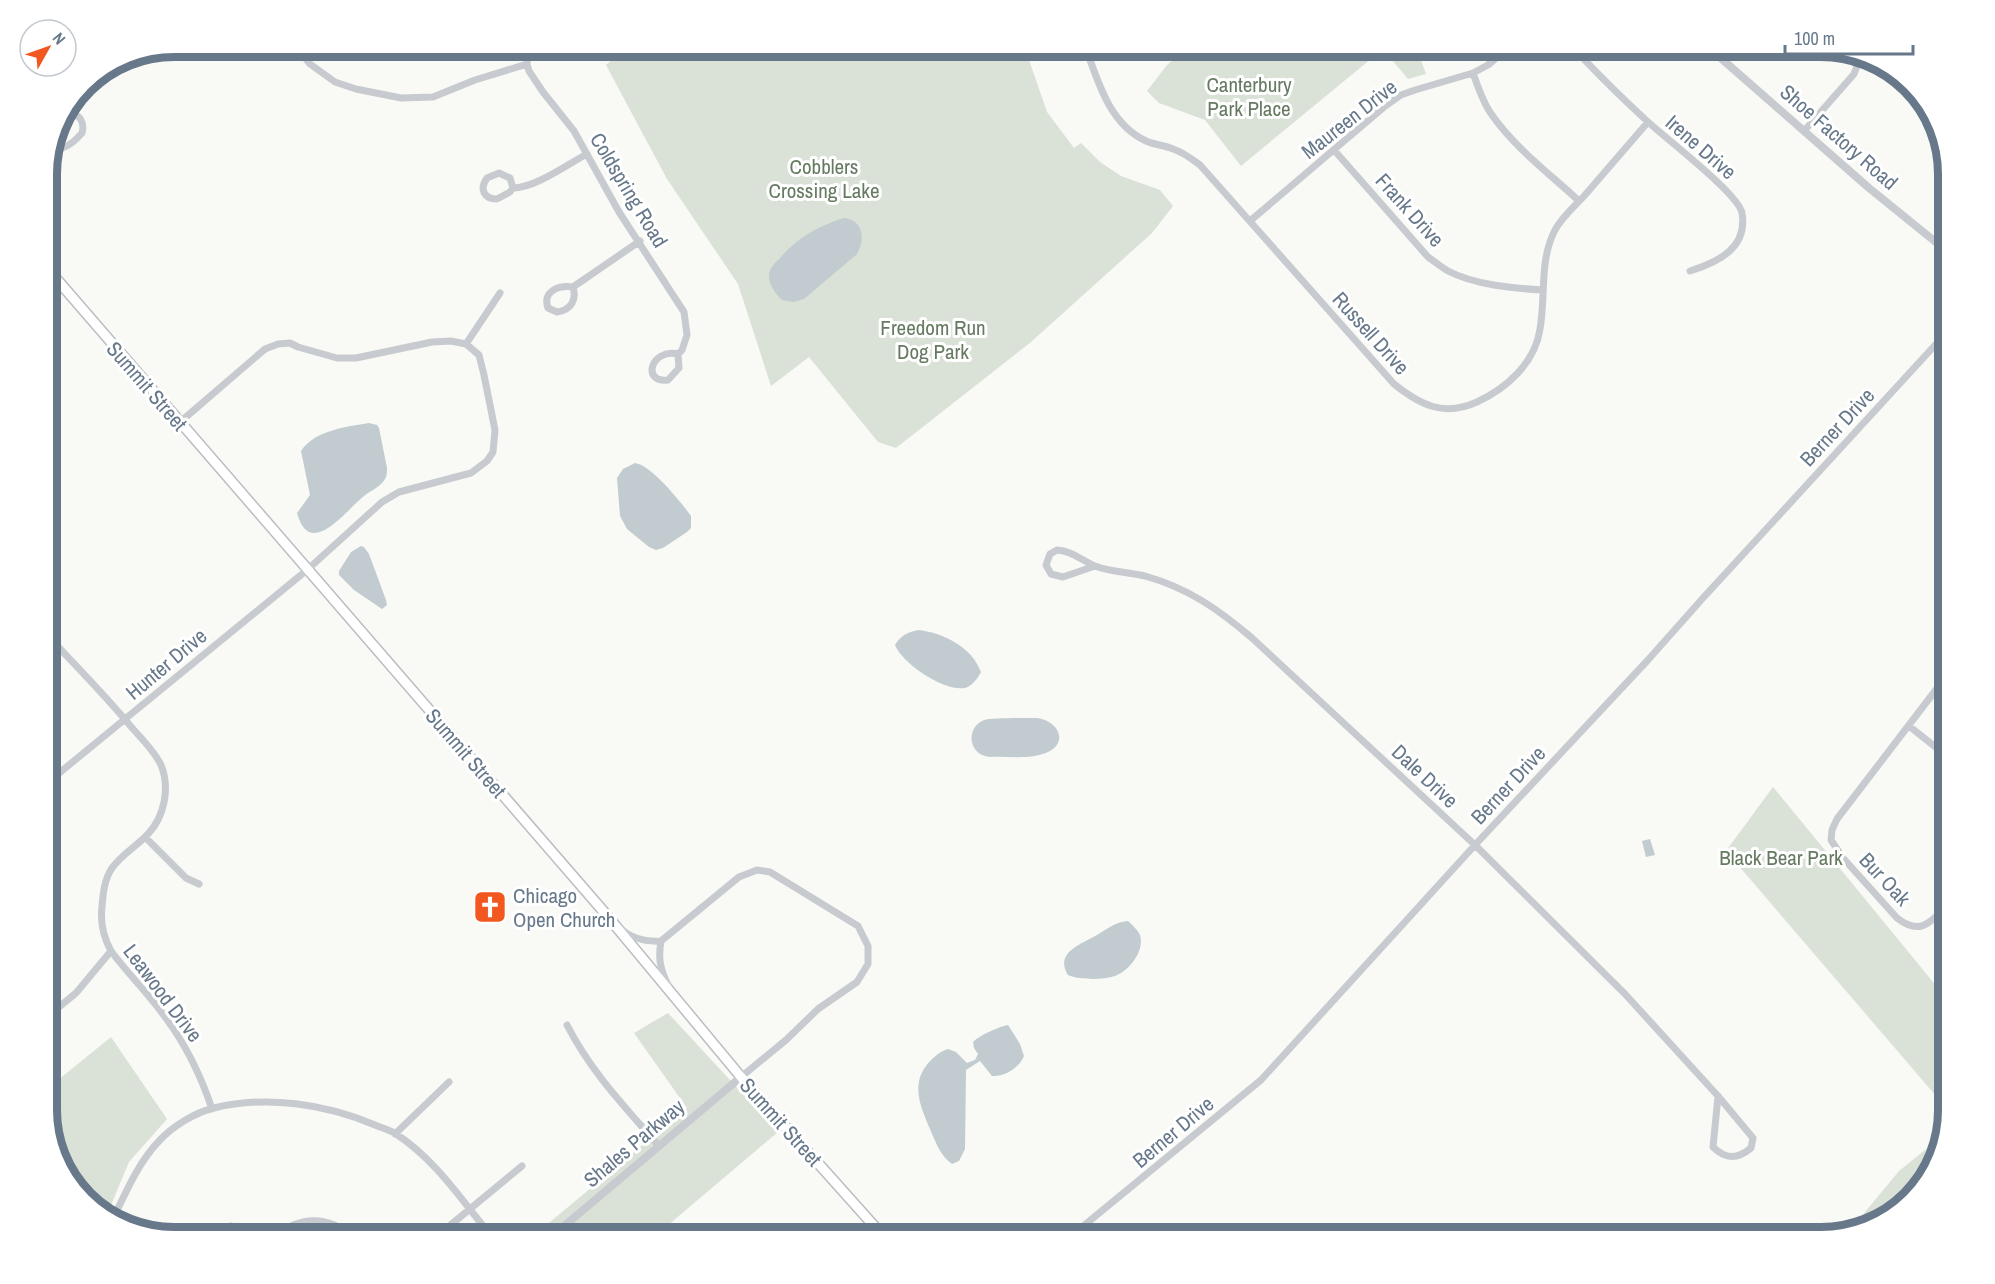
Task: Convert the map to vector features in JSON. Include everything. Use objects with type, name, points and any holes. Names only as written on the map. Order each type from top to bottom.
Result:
[{"type":"main road","name":"Summit Street","points":[[57,280],[604,912],[741,1077],[874,1227]]},
{"type":"street","points":[[305,57],[310,64],[335,82],[356,89],[401,98],[433,97],[475,80],[527,64]]},
{"type":"street","name":"Coldspring Road","points":[[527,57],[527,64],[537,84],[574,131],[620,212],[684,312],[687,335],[682,351],[678,354],[665,354],[657,359],[652,367],[656,378],[668,380],[676,373],[680,364],[678,354]]},
{"type":"street","name":"Russell Drive","points":[[1089,57],[1101,90],[1120,120],[1145,140],[1180,152],[1200,165],[1394,384],[1427,406],[1454,409],[1487,397],[1515,376],[1533,353],[1540,330],[1546,253],[1556,229],[1648,122]]},
{"type":"street","name":"Maureen Drive","points":[[1250,221],[1401,95],[1473,73],[1497,57]]},
{"type":"street","name":"Irene Drive","points":[[1581,57],[1594,72],[1648,122],[1731,195],[1742,210],[1743,229],[1735,247],[1713,264],[1690,271]]},
{"type":"street","name":"Shoe Factory Road","points":[[1720,57],[1869,188],[1938,244]]},
{"type":"street","points":[[1804,131],[1854,74],[1858,63]]},
{"type":"street","points":[[1473,73],[1491,114],[1502,128],[1579,201]]},
{"type":"street","points":[[60,149],[82,133],[84,124],[74,114]]},
{"type":"street","name":"Frank Drive","points":[[1334,150],[1428,257],[1446,270],[1468,279],[1542,290]]},
{"type":"street","points":[[513,188],[510,178],[499,173],[487,178],[482,188],[483,193],[487,196],[497,199],[513,188],[536,181],[587,154]]},
{"type":"street","points":[[573,287],[574,300],[567,309],[557,312],[548,308],[547,297],[552,291],[563,286],[573,287],[639,241]]},
{"type":"street","points":[[179,423],[264,349],[290,343],[337,358],[356,358],[432,342],[451,341],[466,344],[500,293]]},
{"type":"street","name":"Berner Drive","points":[[1083,1227],[1261,1080],[1938,342]]},
{"type":"street","name":"Hunter Drive","points":[[57,775],[307,570],[382,502],[399,492],[471,473],[487,461],[493,452],[495,429],[479,355],[466,344]]},
{"type":"street","name":"Dale Drive","points":[[1095,566],[1063,578],[1051,574],[1046,565],[1050,554],[1057,550],[1067,551],[1095,566],[1145,576],[1186,591],[1224,614],[1475,845],[1625,994],[1718,1096],[1753,1138],[1751,1148],[1742,1155],[1733,1157],[1720,1154],[1713,1147],[1718,1096]]},
{"type":"street","name":"Leawood Drive","points":[[57,646],[151,750],[165,778],[164,805],[160,816],[151,831],[117,862],[105,882],[101,912],[102,928],[111,951],[176,1033],[202,1081],[212,1109]]},
{"type":"street","name":"Bur Oak","points":[[1938,688],[1838,819],[1832,830],[1831,840],[1843,858],[1905,924],[1915,927],[1923,926],[1938,913]]},
{"type":"street","points":[[1910,726],[1938,749]]},
{"type":"street","points":[[145,837],[186,878],[199,884]]},
{"type":"street","points":[[604,912],[634,938],[647,942],[661,941],[739,877],[757,870],[770,872],[858,926],[868,946],[868,964],[857,982],[818,1009],[786,1040],[741,1077]]},
{"type":"street","points":[[661,941],[658,956],[661,971],[671,993]]},
{"type":"street","points":[[57,1009],[76,993],[111,951]]},
{"type":"street","points":[[567,1025],[592,1068],[659,1146]]},
{"type":"street","name":"Shales Parkway","points":[[564,1227],[741,1077]]},
{"type":"street","points":[[395,1134],[449,1082]]},
{"type":"street","points":[[117,1212],[148,1153],[174,1128],[212,1109],[263,1103],[318,1107],[339,1112],[395,1134],[419,1152],[441,1175],[483,1227]]},
{"type":"street","points":[[449,1227],[522,1166]]},
{"type":"street","points":[[287,1227],[311,1221],[339,1227]]},
{"type":"green space","name":"Cobblers Crossing Lake","points":[[615,57],[1027,57],[1047,112],[1074,148],[1081,143],[1100,162],[1121,176],[1160,190],[1173,206],[1152,233],[1031,342],[896,448],[878,442],[809,357],[771,386],[738,284],[667,179],[606,65]]},
{"type":"green space","name":"Canterbury Park Place","points":[[1177,57],[1373,57],[1241,166],[1205,120],[1159,103],[1147,91],[1167,65]]},
{"type":"green space","name":"Canterbury Park Place","points":[[1390,57],[1420,57],[1426,74],[1408,79]]},
{"type":"green space","name":"Black Bear Park","points":[[1773,787],[1938,988],[1938,1098],[1726,851]]},
{"type":"green space","points":[[668,1013],[778,1132],[666,1227],[544,1227],[687,1108],[634,1033]]},
{"type":"green space","points":[[111,1037],[167,1119],[129,1162],[110,1208],[86,1187],[63,1148],[57,1118],[57,1081]]},
{"type":"green space","points":[[1933,1144],[1922,1168],[1909,1187],[1886,1207],[1858,1221],[1899,1171]]},
{"type":"shaded area","points":[[844,218],[856,222],[861,232],[860,249],[857,254],[804,299],[793,302],[782,300],[769,280],[769,273],[773,265],[802,238]]},
{"type":"shaded area","points":[[369,423],[379,428],[387,468],[385,479],[339,520],[319,532],[311,532],[303,527],[297,513],[310,495],[301,451],[314,438],[323,434]]},
{"type":"shaded area","points":[[635,463],[642,465],[657,477],[691,516],[691,528],[687,532],[656,550],[627,529],[620,516],[617,478],[623,469]]},
{"type":"shaded area","points":[[361,546],[369,554],[386,600],[387,605],[382,609],[354,590],[339,575],[339,571],[351,552]]},
{"type":"shaded area","points":[[919,630],[947,638],[971,655],[981,672],[970,686],[956,688],[946,686],[925,675],[906,660],[895,645],[905,634]]},
{"type":"shaded area","points":[[1036,718],[1050,723],[1058,732],[1058,743],[1048,752],[1027,757],[990,757],[982,755],[973,746],[974,728],[984,720]]},
{"type":"shaded area","points":[[1650,839],[1655,855],[1646,857],[1642,841]]},
{"type":"shaded area","points":[[1128,921],[1139,933],[1141,941],[1135,960],[1126,970],[1115,976],[1104,978],[1085,979],[1068,975],[1065,960],[1072,950],[1111,926]]},
{"type":"shaded area","points":[[1008,1025],[1020,1044],[1024,1056],[1015,1068],[1002,1075],[992,1076],[980,1061],[966,1070],[965,1149],[959,1161],[952,1164],[944,1157],[923,1113],[918,1089],[921,1074],[933,1058],[948,1049],[956,1052],[967,1063],[975,1060],[978,1054],[973,1042],[989,1032]]},
{"type":"place","name":"Chicago Open Church","points":[[490,907]]},
{"type":"park label","name":"Freedom Run Dog Park","points":[[933,339]]}]
